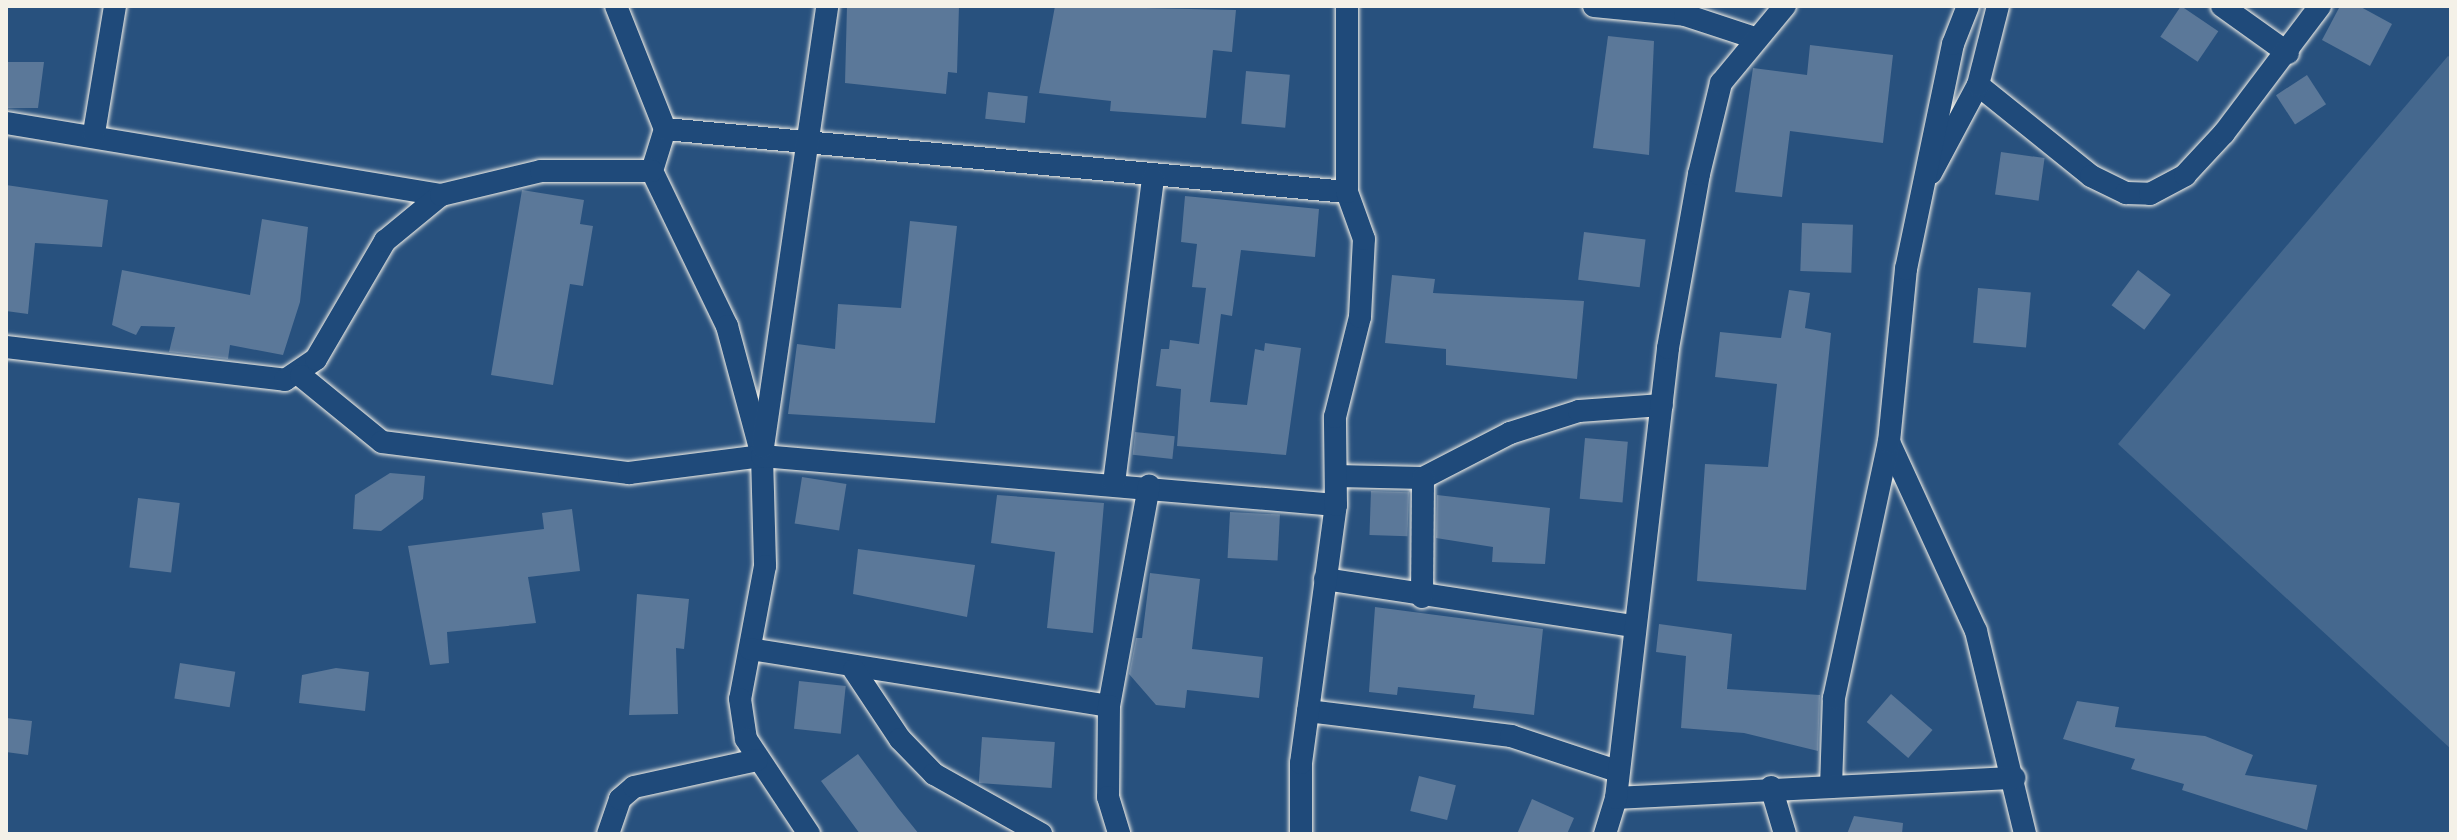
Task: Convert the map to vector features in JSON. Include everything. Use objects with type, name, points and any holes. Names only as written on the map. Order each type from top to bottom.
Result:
[{"type":"street","points":[[94,133],[115,6]]},
{"type":"street","points":[[616,6],[665,129],[652,171],[727,326],[762,456]]},
{"type":"street","points":[[809,834],[757,760],[740,699],[765,566],[762,456],[813,143],[827,6]]},
{"type":"street","points":[[1301,834],[1308,711],[1336,505],[1335,417],[1360,317],[1364,239],[1347,192],[1347,6]]},
{"type":"street","points":[[1594,6],[1685,15],[1755,38]]},
{"type":"street","points":[[1605,834],[1616,798],[1632,626],[1662,405],[1721,83],[1755,38],[1785,6]]},
{"type":"street","points":[[1831,787],[1834,698],[1889,442],[1906,269],[1968,6]]},
{"type":"street","points":[[1924,184],[1978,85],[1998,6]]},
{"type":"street","points":[[2222,6],[2288,53]]},
{"type":"street","points":[[1978,85],[2091,176],[2126,193],[2150,194],[2185,175],[2288,53],[2320,6]]},
{"type":"street","points":[[6,123],[94,133],[441,195],[541,171],[652,171]]},
{"type":"street","points":[[665,129],[1153,178],[1347,192]]},
{"type":"street","points":[[1114,483],[1153,178]]},
{"type":"street","points":[[301,376],[385,241],[441,195]]},
{"type":"street","points":[[6,347],[269,379],[301,376],[382,442],[629,473],[762,456],[1114,483],[1336,505]]},
{"type":"street","points":[[1337,476],[1423,478],[1510,433],[1579,411],[1662,405]]},
{"type":"street","points":[[1889,442],[1976,631],[2014,778],[2025,834]]},
{"type":"street","points":[[1422,597],[1423,478]]},
{"type":"street","points":[[1123,833],[1107,783],[1109,706],[1149,486]]},
{"type":"street","points":[[1325,579],[1422,597],[1632,626]]},
{"type":"street","points":[[750,649],[854,670],[1109,706]]},
{"type":"street","points":[[854,670],[900,739],[934,774],[1041,834]]},
{"type":"street","points":[[1308,711],[1511,736],[1617,771]]},
{"type":"street","points":[[608,834],[620,799],[634,787],[757,760]]},
{"type":"street","points":[[1616,798],[1771,787],[2014,778]]},
{"type":"street","points":[[1771,787],[1785,834]]},
{"type":"shaded area","points":[[2448,56],[2451,58],[2451,749],[2118,444]]},
{"type":"building","points":[[847,6],[959,6],[957,73],[948,72],[946,94],[845,83]]},
{"type":"building","points":[[1055,6],[1236,10],[1232,52],[1213,50],[1206,118],[1110,111],[1111,101],[1039,93]]},
{"type":"building","points":[[2181,6],[2218,31],[2198,62],[2160,37]]},
{"type":"building","points":[[2340,6],[2359,6],[2392,24],[2370,66],[2322,40]]},
{"type":"building","points":[[1608,36],[1654,41],[1649,155],[1593,148]]},
{"type":"building","points":[[1810,45],[1893,55],[1883,143],[1790,131],[1782,197],[1735,192],[1753,68],[1807,75]]},
{"type":"building","points":[[6,62],[44,62],[38,108],[6,108]]},
{"type":"building","points":[[1246,71],[1290,75],[1285,128],[1241,124]]},
{"type":"building","points":[[2307,75],[2326,104],[2295,125],[2276,95]]},
{"type":"building","points":[[988,92],[1028,96],[1025,123],[985,119]]},
{"type":"building","points":[[2001,152],[2045,158],[2039,201],[1995,195]]},
{"type":"building","points":[[6,185],[108,200],[102,247],[35,243],[28,314],[6,311]]},
{"type":"building","points":[[522,190],[584,200],[580,224],[593,226],[583,286],[570,284],[553,385],[491,375]]},
{"type":"building","points":[[1185,196],[1319,209],[1315,257],[1241,250],[1232,316],[1221,314],[1210,402],[1247,405],[1255,349],[1264,351],[1265,343],[1301,348],[1286,455],[1177,446],[1181,389],[1156,386],[1161,349],[1169,349],[1170,340],[1199,344],[1206,288],[1192,287],[1197,244],[1181,242]]},
{"type":"building","points":[[262,219],[308,227],[300,302],[283,355],[230,345],[228,359],[169,352],[175,327],[141,326],[136,335],[112,325],[122,270],[250,295]]},
{"type":"building","points":[[910,221],[957,226],[935,423],[788,414],[797,344],[835,349],[838,304],[901,308]]},
{"type":"building","points":[[1802,223],[1853,225],[1851,273],[1800,271]]},
{"type":"building","points":[[1584,232],[1646,240],[1640,287],[1578,280]]},
{"type":"building","points":[[2138,270],[2171,295],[2144,330],[2112,305]]},
{"type":"building","points":[[1392,275],[1435,279],[1433,293],[1584,301],[1577,379],[1446,365],[1446,349],[1385,343]]},
{"type":"building","points":[[1978,288],[2031,293],[2026,347],[1973,343]]},
{"type":"building","points":[[1789,290],[1810,293],[1805,328],[1831,333],[1806,590],[1697,581],[1705,464],[1768,467],[1777,384],[1715,377],[1720,332],[1781,338]]},
{"type":"building","points":[[1135,432],[1175,436],[1172,459],[1133,455]]},
{"type":"building","points":[[1585,438],[1628,442],[1623,503],[1580,499]]},
{"type":"building","points":[[390,473],[425,476],[423,499],[381,531],[353,529],[355,495]]},
{"type":"building","points":[[802,477],[846,484],[839,530],[795,523]]},
{"type":"building","points":[[1371,491],[1409,492],[1407,536],[1369,535]]},
{"type":"building","points":[[997,495],[1104,503],[1093,633],[1047,628],[1055,552],[991,543]]},
{"type":"building","points":[[1437,495],[1550,508],[1545,564],[1492,562],[1493,547],[1436,538]]},
{"type":"building","points":[[138,498],[180,503],[171,573],[129,567]]},
{"type":"building","points":[[572,509],[580,571],[528,577],[536,623],[447,632],[449,663],[430,665],[408,546],[544,529],[542,513]]},
{"type":"building","points":[[1230,512],[1280,515],[1278,561],[1228,558]]},
{"type":"building","points":[[858,549],[975,565],[967,617],[853,594]]},
{"type":"building","points":[[1150,573],[1200,579],[1192,649],[1263,657],[1259,698],[1187,690],[1185,708],[1156,705],[1129,674],[1136,638],[1142,638]]},
{"type":"building","points":[[637,594],[689,599],[684,649],[676,648],[678,714],[629,715]]},
{"type":"building","points":[[1375,607],[1543,629],[1534,715],[1473,708],[1475,695],[1398,687],[1397,695],[1369,692]]},
{"type":"building","points":[[1659,624],[1732,634],[1727,689],[1820,695],[1818,751],[1744,733],[1681,728],[1686,656],[1656,652]]},
{"type":"building","points":[[180,663],[235,672],[230,707],[174,699]]},
{"type":"building","points":[[336,668],[369,672],[365,711],[299,703],[302,675]]},
{"type":"building","points":[[799,681],[846,686],[841,734],[794,729]]},
{"type":"building","points":[[1891,694],[1933,730],[1908,758],[1867,722]]},
{"type":"building","points":[[2077,701],[2119,707],[2115,727],[2205,736],[2253,755],[2245,775],[2317,785],[2307,830],[2182,790],[2184,784],[2131,769],[2135,759],[2063,739]]},
{"type":"building","points":[[6,718],[32,721],[28,755],[6,752]]},
{"type":"building","points":[[982,737],[1055,742],[1052,788],[979,783]]},
{"type":"building","points":[[858,754],[919,834],[860,834],[821,781]]},
{"type":"building","points":[[1419,776],[1456,785],[1447,820],[1410,811]]},
{"type":"building","points":[[1532,799],[1574,818],[1567,834],[1517,834]]},
{"type":"building","points":[[1854,816],[1903,823],[1902,834],[1847,834]]}]
